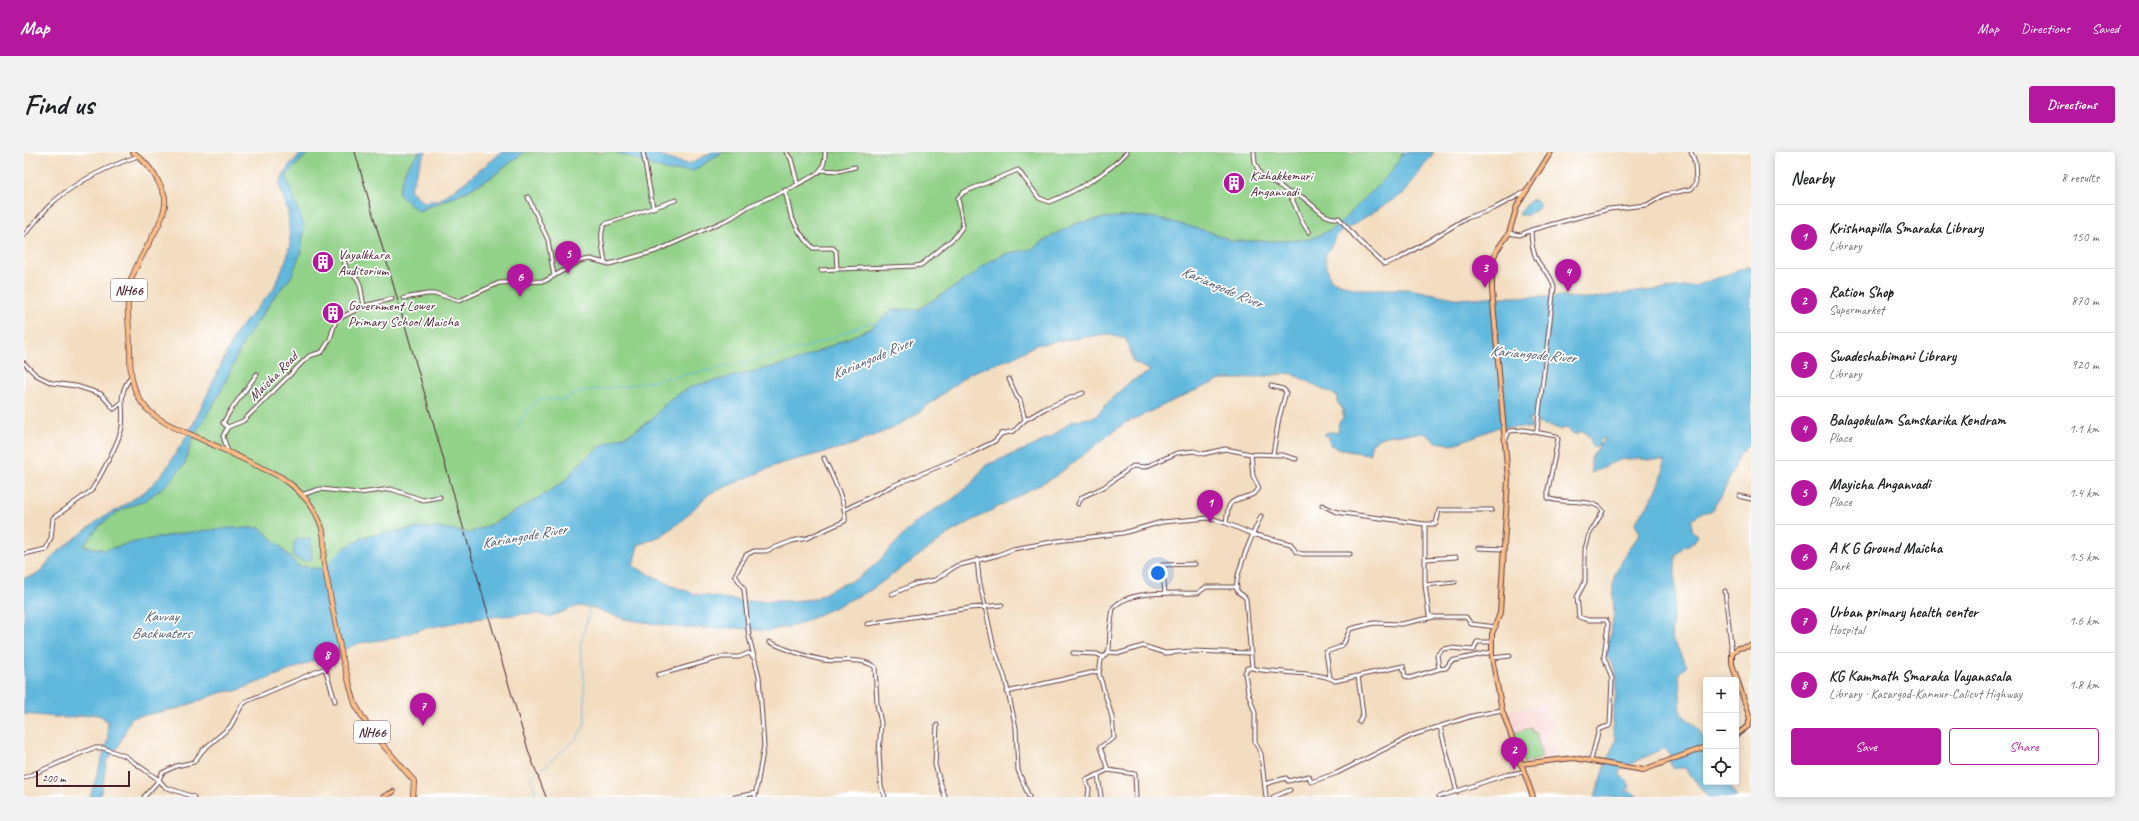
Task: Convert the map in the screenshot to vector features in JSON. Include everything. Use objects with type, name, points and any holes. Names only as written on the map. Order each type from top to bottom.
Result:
[{"type":"highway","name":"NH66","points":[[132,152],[138,156],[154,173],[164,191],[166,199],[161,220],[135,269],[130,284],[127,305],[131,376],[137,395],[153,414],[176,428],[281,477],[292,485],[311,504],[322,525],[325,546],[323,559],[342,657],[356,704],[361,716],[370,730],[414,781],[413,797]]},
{"type":"main road","points":[[1533,797],[1502,710],[1492,658],[1492,642],[1500,613],[1508,491],[1492,290],[1492,261],[1497,250],[1509,233],[1515,211],[1525,192],[1543,167],[1551,152]]},
{"type":"main road","points":[[1739,733],[1748,726],[1750,718],[1732,664],[1732,653],[1738,648],[1751,646]]},
{"type":"main road","points":[[1520,764],[1574,758],[1643,770],[1703,748]]},
{"type":"main road","points":[[383,797],[393,792]]},
{"type":"street","points":[[643,152],[653,208]]},
{"type":"street","points":[[786,152],[791,159],[797,182]]},
{"type":"street","points":[[404,298],[427,294],[438,294],[459,301],[499,283],[545,281],[580,261],[590,259],[605,263],[628,260],[661,249],[731,218],[749,206],[794,187],[797,182],[815,176],[821,170],[825,161],[825,152]]},
{"type":"street","points":[[821,270],[921,265],[955,237],[963,226],[958,198],[964,192],[1018,170],[1039,198],[1049,202],[1085,184],[1120,160],[1127,152]]},
{"type":"street","points":[[1254,152],[1255,163],[1261,176],[1277,184],[1287,192],[1302,197],[1314,208],[1332,219],[1340,218],[1357,239],[1384,264],[1400,258],[1468,218],[1495,208],[1525,192]]},
{"type":"street","points":[[1509,233],[1520,235],[1531,230],[1609,209],[1647,205],[1664,195],[1691,190],[1696,184],[1695,163],[1691,152]]},
{"type":"street","points":[[24,235],[48,207],[65,193],[115,164],[138,156]]},
{"type":"street","points":[[821,170],[839,171],[855,167]]},
{"type":"street","points":[[785,190],[791,216],[800,233],[813,248],[833,248],[836,251],[837,269]]},
{"type":"street","points":[[1287,192],[1304,226],[1310,232]]},
{"type":"street","points":[[528,197],[548,240],[554,276]]},
{"type":"street","points":[[605,263],[602,227],[605,224],[676,200]]},
{"type":"street","points":[[1531,230],[1531,242],[1535,257],[1541,267],[1550,275],[1554,287],[1536,430]]},
{"type":"street","points":[[344,260],[346,271],[356,275],[359,279],[364,306]]},
{"type":"street","name":"Maicha Road","points":[[228,427],[243,421],[309,356],[322,352],[330,339],[336,320],[364,306],[392,299]]},
{"type":"street","points":[[24,363],[36,374],[52,383],[76,386],[101,394],[114,409],[121,403]]},
{"type":"street","points":[[228,452],[223,436],[228,427],[223,423],[257,374]]},
{"type":"street","points":[[24,554],[46,549],[51,538],[53,518],[91,491],[95,486],[122,427],[121,403],[124,387],[131,376]]},
{"type":"street","points":[[1010,379],[1017,397],[1020,400],[1025,420]]},
{"type":"street","points":[[1271,386],[1286,392],[1279,418],[1273,454]]},
{"type":"street","points":[[844,510],[892,486],[971,453],[995,441],[1001,434],[1014,431],[1025,420],[1046,408],[1083,393]]},
{"type":"street","points":[[1504,452],[1506,436],[1509,431],[1524,430],[1556,436],[1558,439],[1548,490],[1548,498],[1591,504],[1601,508],[1603,511],[1588,539],[1585,549],[1585,582],[1577,597],[1579,617],[1588,620],[1606,620],[1608,624],[1604,658],[1612,679],[1610,724],[1609,726],[1599,729],[1591,760]]},
{"type":"street","points":[[1078,504],[1082,497],[1104,487],[1133,466],[1145,467],[1177,453],[1194,451],[1203,454],[1225,449],[1251,454],[1273,454],[1296,459]]},
{"type":"street","points":[[1226,523],[1229,508],[1232,502],[1254,494],[1258,490],[1259,486],[1252,472],[1251,454]]},
{"type":"street","points":[[735,797],[756,795],[764,746],[759,676],[749,637],[744,589],[735,575],[746,555],[754,551],[766,551],[792,541],[807,538],[845,521],[844,510],[824,458]]},
{"type":"street","points":[[301,495],[320,489],[359,493],[391,490],[423,500],[440,497]]},
{"type":"street","points":[[1739,496],[1751,499]]},
{"type":"street","points":[[1322,505],[1334,512],[1390,518],[1425,524],[1436,524],[1438,511],[1441,509],[1492,510]]},
{"type":"street","points":[[1252,668],[1246,598],[1239,592],[1237,587],[1243,559],[1252,534],[1261,516]]},
{"type":"street","points":[[892,594],[915,584],[935,580],[956,566],[1027,546],[1123,533],[1162,522],[1205,517],[1226,523],[1252,534],[1292,544],[1292,549],[1302,554],[1350,554]]},
{"type":"street","points":[[1425,524],[1425,585],[1428,612],[1434,617]]},
{"type":"street","points":[[1478,548],[1503,549]]},
{"type":"street","points":[[1426,559],[1456,557]]},
{"type":"street","points":[[977,559],[994,648],[1005,678],[1016,728],[1018,770],[1029,797]]},
{"type":"street","points":[[1165,593],[1162,565],[1195,564]]},
{"type":"street","points":[[1425,585],[1455,582]]},
{"type":"street","points":[[1108,770],[1100,747],[1114,738],[1115,730],[1099,671],[1103,657],[1109,650],[1113,608],[1116,604],[1123,602],[1130,596],[1165,593],[1198,593],[1206,587],[1237,587]]},
{"type":"street","points":[[1725,591],[1732,653]]},
{"type":"street","points":[[867,624],[985,606],[1002,605]]},
{"type":"street","points":[[1330,678],[1326,652],[1340,647],[1344,643],[1350,629],[1374,623],[1401,624],[1434,617],[1466,617],[1471,624],[1496,627]]},
{"type":"street","points":[[769,642],[793,654],[824,660],[867,662],[874,667],[877,704],[881,723],[879,754],[881,786],[885,797]]},
{"type":"street","points":[[1439,669],[1437,654],[1443,649],[1474,650],[1477,642],[1492,642]]},
{"type":"street","points":[[1107,652],[1120,653],[1143,646],[1165,653],[1192,651],[1251,653]]},
{"type":"street","points":[[1266,797],[1261,754],[1255,742],[1255,714],[1248,692],[1245,673],[1247,668],[1275,673],[1330,678],[1337,681],[1403,666],[1407,678],[1446,668],[1451,661],[1492,652]]},
{"type":"street","points":[[658,675],[722,658],[739,657],[749,653],[754,658]]},
{"type":"street","points":[[1073,653],[1097,654],[1103,657]]},
{"type":"street","points":[[1492,658],[1510,656]]},
{"type":"street","points":[[144,797],[159,780],[162,773],[176,766],[194,762],[203,750],[230,727],[242,705],[246,701],[325,668],[335,701]]},
{"type":"street","points":[[1007,692],[1099,671]]},
{"type":"street","points":[[1358,676],[1363,714],[1359,722]]},
{"type":"street","points":[[1265,784],[1286,778],[1288,781],[1309,776],[1311,782],[1337,773],[1407,737],[1472,716],[1502,710]]},
{"type":"street","points":[[937,725],[935,765],[945,797]]},
{"type":"street","points":[[1440,727],[1457,792]]},
{"type":"street","points":[[24,778],[93,748],[102,748],[125,756],[159,780],[165,787],[194,797]]},
{"type":"street","points":[[1088,797],[1086,780],[1098,776],[1108,770],[1135,774],[1136,797]]},
{"type":"street","points":[[1439,797],[1498,777],[1523,772]]},
{"type":"street","points":[[1098,776],[1101,797]]},
{"type":"street","points":[[1273,797],[1290,790]]},
{"type":"street","points":[[393,792],[396,797]]},
{"type":"shaded area","points":[[1545,703],[1556,732],[1551,734],[1558,756],[1524,766],[1505,712]]},
{"type":"green space","points":[[309,152],[420,152],[406,168],[398,193],[419,211],[467,191],[490,178],[525,152],[615,152],[642,161],[693,171],[723,152],[1403,152],[1393,170],[1335,228],[1310,239],[1284,241],[1233,241],[1207,231],[1157,218],[1131,216],[1106,218],[1078,223],[1055,234],[1032,249],[1004,254],[985,264],[973,275],[917,310],[892,310],[871,328],[797,361],[693,386],[670,399],[652,419],[629,434],[604,444],[581,462],[564,482],[494,523],[469,533],[443,528],[418,528],[367,536],[344,548],[324,569],[298,566],[280,546],[260,528],[182,533],[131,543],[105,550],[82,545],[100,525],[121,510],[146,500],[167,484],[185,464],[192,439],[220,393],[243,343],[274,297],[291,277],[294,201],[286,176]]},
{"type":"green space","points":[[1531,728],[1533,733],[1536,732],[1542,758],[1524,763],[1513,733]]},
{"type":"water","name":"Kavvay Backwaters","points":[[303,152],[309,152],[286,176],[304,226],[301,252],[291,277],[274,297],[243,343],[220,393],[192,439],[185,464],[167,484],[146,500],[121,510],[100,525],[83,546],[105,550],[131,543],[182,533],[232,528],[260,528],[280,546],[298,566],[323,569],[344,548],[367,536],[418,528],[443,528],[469,533],[494,523],[564,482],[581,462],[604,444],[630,434],[652,419],[670,399],[693,386],[797,361],[871,328],[892,310],[917,310],[973,275],[985,264],[1004,254],[1032,249],[1055,234],[1078,223],[1106,218],[1131,216],[1157,218],[1207,231],[1233,241],[1284,241],[1310,239],[1335,228],[1393,170],[1403,152],[1434,152],[1404,193],[1338,234],[1325,256],[1330,279],[1356,289],[1409,289],[1460,299],[1486,297],[1567,297],[1592,299],[1618,294],[1694,286],[1751,266],[1751,443],[1739,455],[1723,493],[1711,511],[1701,513],[1692,519],[1691,529],[1698,536],[1693,543],[1683,547],[1676,555],[1675,596],[1671,637],[1687,666],[1679,673],[1681,714],[1698,729],[1703,736],[1703,785],[1728,785],[1737,797],[1708,797],[1685,768],[1674,768],[1670,762],[1670,754],[1664,748],[1620,769],[1620,776],[1627,780],[1630,787],[1625,793],[1631,791],[1638,797],[1595,797],[1604,767],[1616,740],[1612,720],[1616,693],[1616,673],[1606,653],[1613,620],[1614,577],[1622,561],[1640,533],[1635,523],[1650,502],[1662,478],[1664,461],[1634,459],[1622,460],[1614,462],[1591,473],[1591,458],[1605,438],[1598,440],[1600,445],[1593,447],[1590,440],[1592,437],[1587,436],[1588,434],[1579,431],[1578,435],[1570,432],[1570,429],[1562,428],[1561,430],[1547,424],[1546,426],[1540,423],[1539,425],[1537,421],[1528,419],[1532,428],[1499,427],[1452,445],[1437,442],[1424,433],[1391,435],[1380,438],[1372,443],[1369,454],[1347,451],[1330,445],[1329,436],[1324,435],[1327,432],[1338,432],[1339,422],[1343,419],[1343,409],[1337,402],[1337,396],[1290,373],[1241,379],[1223,379],[1123,424],[1056,476],[953,531],[871,590],[797,625],[767,631],[738,628],[683,628],[624,619],[594,608],[578,606],[549,617],[538,614],[523,614],[473,619],[422,629],[394,638],[360,643],[236,691],[223,692],[179,708],[131,718],[118,747],[107,761],[100,797],[90,797],[108,739],[107,721],[101,716],[93,714],[68,718],[24,714],[24,578],[38,574],[55,554],[104,516],[117,510],[144,492],[166,469],[191,429],[237,331],[273,290],[287,257],[290,243],[288,212],[279,184],[289,165]],"holes":[[[1105,334],[1126,339],[1133,362],[1151,371],[1130,382],[1112,398],[1095,417],[1072,421],[1054,435],[1033,446],[986,465],[972,483],[953,499],[932,511],[913,525],[878,562],[859,578],[836,587],[815,599],[791,601],[742,601],[695,594],[675,587],[633,566],[638,545],[661,536],[680,522],[709,494],[779,464],[849,446],[893,428],[914,416],[970,373],[1015,357],[1035,345]]]},
{"type":"water","points":[[420,152],[426,152],[421,160],[410,190],[424,202],[439,200],[465,182],[502,152],[525,152],[490,178],[467,191],[418,211],[398,194],[406,168]]},
{"type":"water","points":[[615,152],[652,152],[674,161],[689,164],[712,152],[723,152],[693,171],[668,171]]},
{"type":"water","points":[[1535,199],[1540,204],[1537,210],[1527,215],[1518,215],[1530,201]]},
{"type":"water","points":[[300,538],[310,539],[312,559],[302,560],[293,556],[294,542]]},
{"type":"waterway","points":[[515,432],[526,412],[539,399],[563,400],[582,391],[626,386],[721,368],[810,346],[871,322],[876,324]]},
{"type":"waterway","points":[[542,769],[577,738],[585,724],[584,676],[580,645],[589,613],[588,607]]},
{"type":"waterway","points":[[535,775],[532,777],[536,797]]},
{"type":"railway","points":[[355,152],[529,753],[546,797]]},
{"type":"place","name":"Kizhakkemuri Anganvadi","points":[[1234,183]]},
{"type":"place","name":"Vayalkkara Auditorium","points":[[323,262]]},
{"type":"place","name":"Mayicha Anganvadi","points":[[568,274]]},
{"type":"place","name":"Swadeshabimani Library","points":[[1485,288]]},
{"type":"place","name":"Balagokulam Samskarika Kendram","points":[[1568,292]]},
{"type":"place","name":"A K G Ground Maicha","points":[[520,297]]},
{"type":"place","name":"Government Lower Primary School Maicha","points":[[333,313]]},
{"type":"place","name":"Krishnapilla Smaraka Library","points":[[1210,523]]},
{"type":"place","name":"KG Kammath Smaraka Vayanasala","points":[[327,675]]},
{"type":"place","name":"Urban primary health center","points":[[423,726]]},
{"type":"place","name":"Ration Shop","points":[[1514,770]]},
{"type":"water label","name":"Kariangode River","points":[[1222,287]]},
{"type":"water label","name":"Kariangode River","points":[[1533,354]]},
{"type":"water label","name":"Kariangode River","points":[[872,358]]},
{"type":"water label","name":"Kariangode River","points":[[524,536]]}]
